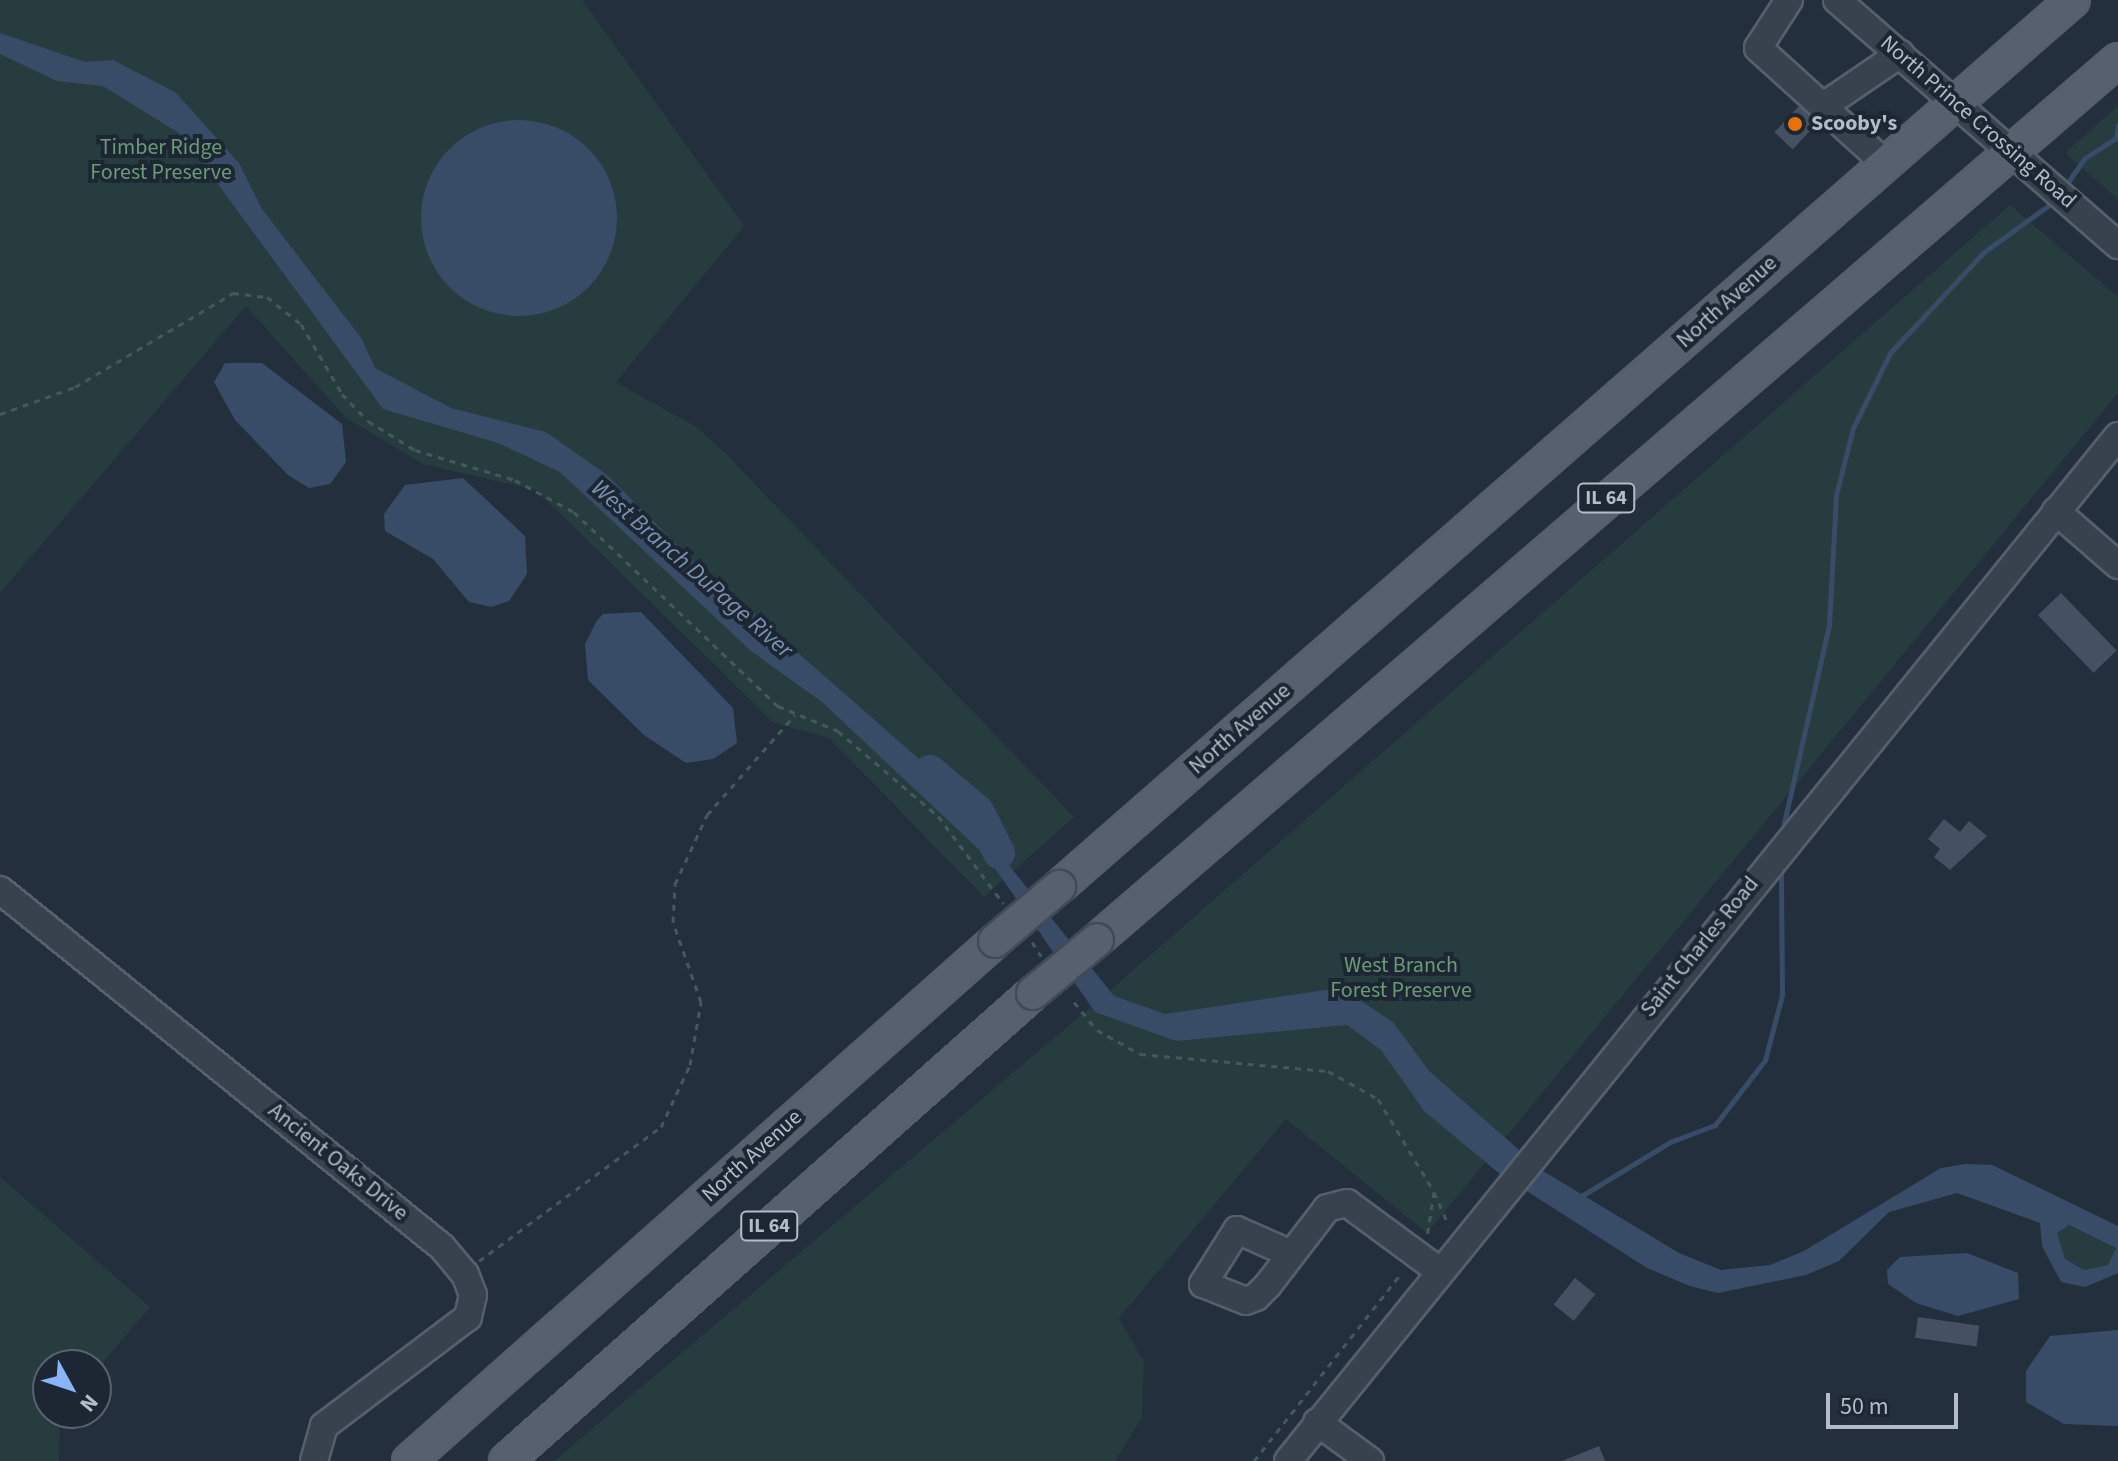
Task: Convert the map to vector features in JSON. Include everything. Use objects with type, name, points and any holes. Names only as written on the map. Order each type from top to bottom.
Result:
[{"type":"main road","name":"North Avenue","points":[[409,1461],[995,941],[2073,0]]},
{"type":"main road","name":"IL 64","points":[[506,1461],[1033,993],[2118,60]]},
{"type":"street","points":[[1789,0],[1758,48],[1825,105],[1885,163]]},
{"type":"street","name":"North Prince Crossing Road","points":[[1837,0],[2118,245]]},
{"type":"street","points":[[1825,105],[1900,54]]},
{"type":"street","name":"Saint Charles Road","points":[[1288,1461],[1458,1244],[2118,436]]},
{"type":"street","points":[[2056,511],[2118,565]]},
{"type":"street","name":"Ancient Oaks Drive","points":[[0,890],[442,1247],[465,1274]]},
{"type":"street","points":[[1291,1254],[1327,1208],[1347,1203],[1419,1251],[1438,1270]]},
{"type":"street","points":[[314,1461],[324,1426],[468,1317],[473,1295],[465,1274]]},
{"type":"street","points":[[1317,1422],[1370,1461]]},
{"type":"path","points":[[0,414],[75,387],[183,319],[233,293],[253,291],[301,324],[342,394],[386,436],[550,496],[795,715],[838,731],[938,816],[1004,903]]},
{"type":"path","points":[[465,1274],[661,1127],[690,1065],[701,1002],[673,922],[675,884],[707,815],[795,715]]},
{"type":"path","points":[[1031,941],[1048,965]]},
{"type":"path","points":[[1074,1002],[1097,1030],[1140,1054],[1295,1065],[1357,1086],[1390,1114],[1434,1192],[1458,1244]]},
{"type":"path","points":[[1254,1461],[1419,1251],[1434,1192]]},
{"type":"green space","name":"Timber Ridge Forest Preserve","points":[[0,0],[582,0],[744,226],[616,382],[696,427],[726,454],[1074,817],[984,897],[829,738],[774,723],[536,490],[423,464],[346,418],[246,306],[0,593]]},
{"type":"green space","points":[[2118,106],[2118,199],[2065,153]]},
{"type":"green space","name":"West Branch Forest Preserve","points":[[2010,205],[2118,297],[2118,393],[1427,1233],[1286,1119],[1119,1318],[1144,1362],[1142,1417],[1115,1461],[554,1461],[1092,1006]]},
{"type":"green space","points":[[0,1177],[150,1307],[112,1352],[112,1349],[32,1349],[32,1429],[60,1429],[59,1461],[0,1461]]},
{"type":"green space","points":[[2069,1225],[2116,1248],[2108,1265],[2084,1270],[2064,1259],[2057,1233]]},
{"type":"water","points":[[0,33],[85,62],[113,60],[175,92],[239,163],[262,209],[362,339],[375,368],[451,408],[546,432],[607,475],[692,560],[992,823],[1004,859],[1114,996],[1165,1014],[1325,990],[1352,995],[1393,1022],[1429,1071],[1543,1171],[1679,1253],[1721,1270],[1770,1265],[1804,1251],[1941,1168],[1966,1164],[1992,1165],[2118,1226],[2118,1273],[2085,1287],[2061,1282],[2042,1246],[2040,1223],[1957,1193],[1889,1212],[1839,1261],[1806,1275],[1718,1293],[1690,1286],[1647,1268],[1500,1174],[1424,1111],[1381,1050],[1347,1025],[1176,1041],[1095,1012],[987,857],[822,702],[751,651],[560,472],[498,443],[383,409],[182,135],[103,86],[57,81],[0,54]],"holes":[[[2069,1225],[2116,1248],[2108,1265],[2084,1270],[2065,1259],[2057,1233]]]},
{"type":"water","points":[[519,120],[556,128],[588,149],[609,181],[617,218],[609,255],[588,287],[556,308],[519,316],[482,308],[450,287],[429,255],[421,218],[429,181],[450,149],[482,128]]},
{"type":"water","points":[[225,363],[262,363],[342,424],[346,462],[330,484],[309,488],[288,475],[235,420],[214,382]]},
{"type":"water","points":[[463,478],[525,536],[527,574],[509,601],[491,607],[469,602],[433,559],[385,531],[384,514],[405,485]]},
{"type":"water","points":[[641,612],[733,708],[737,743],[713,759],[686,763],[644,735],[588,680],[585,644],[596,622],[603,614]]},
{"type":"water","points":[[1967,1253],[2018,1273],[2019,1299],[1958,1316],[1916,1303],[1888,1284],[1887,1270],[1900,1257]]},
{"type":"water","points":[[2118,1330],[2118,1426],[2064,1424],[2026,1402],[2026,1371],[2050,1336]]},
{"type":"building","points":[[1799,106],[1817,123],[1793,149],[1774,132]]},
{"type":"building","points":[[2061,593],[2117,651],[2094,673],[2038,615]]},
{"type":"building","points":[[1944,819],[1960,832],[1969,821],[1987,836],[1950,870],[1934,857],[1940,849],[1928,839]]},
{"type":"building","points":[[1575,1278],[1595,1294],[1574,1321],[1554,1304]]},
{"type":"building","points":[[1918,1317],[1979,1326],[1976,1346],[1915,1338]]},
{"type":"building","points":[[1599,1446],[1605,1461],[1562,1461]]},
{"type":"waterway","points":[[2068,182],[2085,158],[2116,138],[2118,125]]},
{"type":"waterway","points":[[1784,823],[1829,625],[1836,495],[1853,428],[1890,353],[1984,252],[2053,202]]},
{"type":"waterway","name":"West Branch DuPage River","points":[[930,771],[978,811],[999,853]]},
{"type":"waterway","points":[[1578,1198],[1670,1142],[1715,1125],[1765,1060],[1782,995],[1781,869]]},
{"type":"place","name":"Scooby's","points":[[1795,124]]}]
